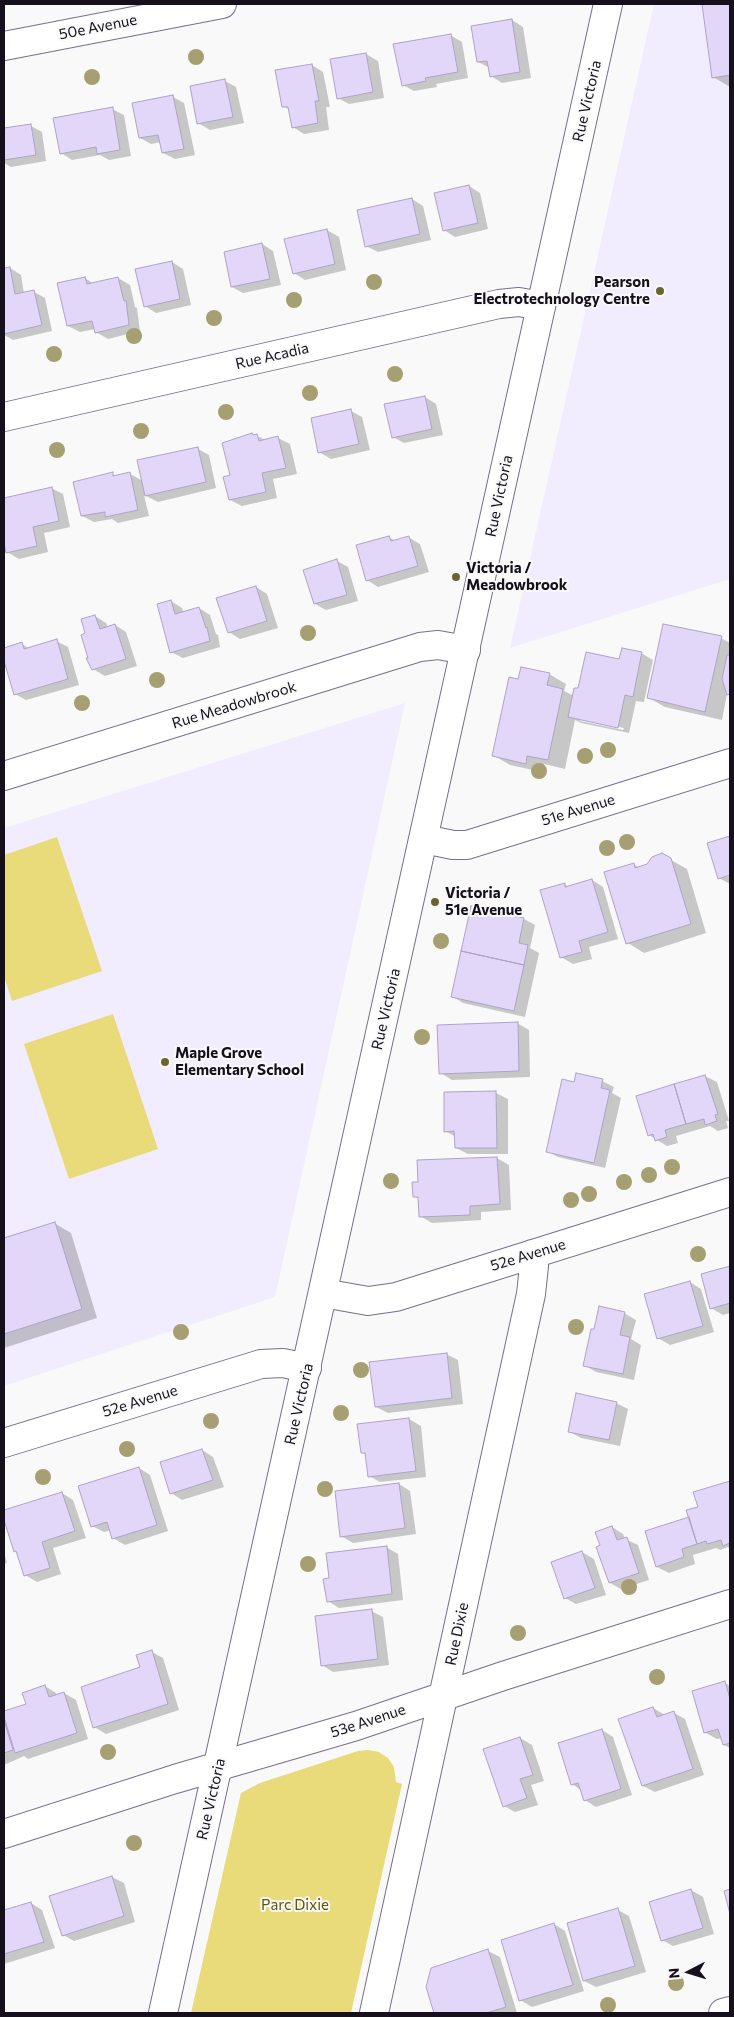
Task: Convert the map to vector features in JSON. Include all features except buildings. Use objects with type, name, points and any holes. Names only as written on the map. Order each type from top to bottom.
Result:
[{"type":"street","name":"50e Avenue","points":[[4,46],[222,4]]},
{"type":"street","name":"Rue Victoria","points":[[162,2013],[307,1368],[608,4]]},
{"type":"street","name":"Rue Acadia","points":[[4,417],[499,304],[519,302],[541,306]]},
{"type":"street","name":"Rue Meadowbrook","points":[[4,776],[420,647],[438,645],[466,650]]},
{"type":"street","name":"51e Avenue","points":[[424,839],[454,845],[466,845],[730,763]]},
{"type":"street","name":"52e Avenue","points":[[323,1293],[355,1300],[385,1299],[730,1192]]},
{"type":"street","name":"Rue Dixie","points":[[374,2013],[531,1294],[534,1266],[532,1254]]},
{"type":"street","name":"52e Avenue","points":[[4,1444],[261,1364],[283,1363],[307,1368]]},
{"type":"street","name":"53e Avenue","points":[[4,1834],[218,1766],[356,1726],[503,1676],[730,1604]]},
{"type":"street","points":[[723,2013],[730,2011]]},
{"type":"shaded area","name":"Pearson Electrotechnology Centre","points":[[654,4],[730,4],[730,579],[510,648]]},
{"type":"shaded area","name":"Maple Grove Elementary School","points":[[405,703],[275,1297],[4,1386],[4,828]]},
{"type":"green space","points":[[57,837],[102,971],[12,1001],[4,976],[4,855]]},
{"type":"green space","points":[[113,1014],[158,1149],[69,1179],[24,1044]]},
{"type":"green space","name":"Parc Dixie","points":[[358,1751],[379,1752],[388,1758],[394,1767],[396,1782],[402,1784],[351,2013],[191,2013],[241,1793],[260,1783]]},
{"type":"place","name":"Pearson Electrotechnology Centre","points":[[660,291]]},
{"type":"place","name":"Victoria / Meadowbrook","points":[[456,577]]},
{"type":"place","name":"Victoria / 51e Avenue","points":[[435,902]]},
{"type":"place","name":"Maple Grove Elementary School","points":[[165,1062]]}]
